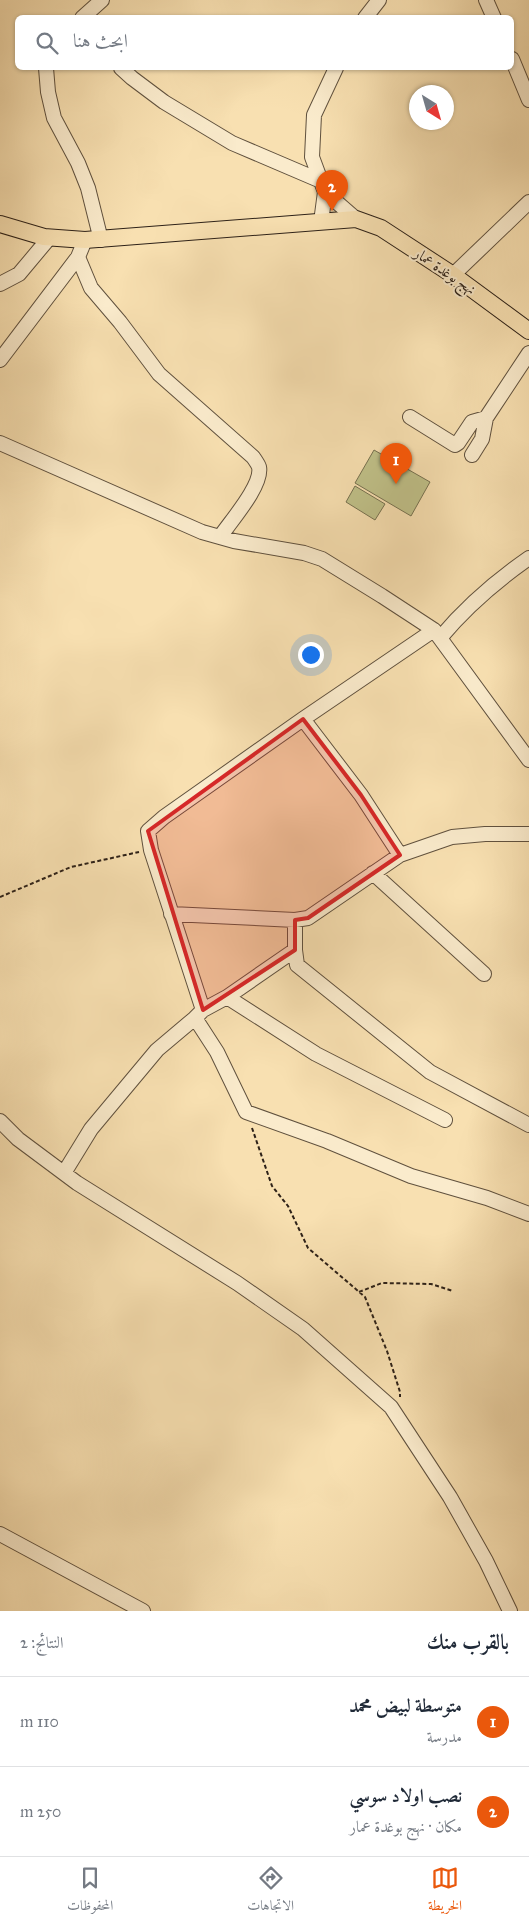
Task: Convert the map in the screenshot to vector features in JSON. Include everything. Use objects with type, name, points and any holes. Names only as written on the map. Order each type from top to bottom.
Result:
[{"type":"main road","points":[[0,224],[50,237],[93,240],[356,219]]},
{"type":"main road","name":"نهج بوغدة عمار","points":[[356,219],[381,228],[453,276],[529,331]]},
{"type":"street","points":[[367,15],[379,0]]},
{"type":"street","points":[[486,0],[493,15]]},
{"type":"street","points":[[86,15],[98,5]]},
{"type":"street","points":[[514,64],[529,100]]},
{"type":"street","points":[[0,360],[93,240],[88,188],[78,163],[54,118],[48,92],[46,70]]},
{"type":"street","points":[[123,70],[164,102],[232,143],[323,187],[356,219]]},
{"type":"street","points":[[321,222],[323,187],[312,157],[314,115],[335,70]]},
{"type":"street","points":[[453,276],[529,202]]},
{"type":"street","points":[[0,284],[19,274],[50,237]]},
{"type":"street","points":[[78,257],[91,288],[120,322],[158,374],[253,457],[259,466],[259,476],[251,492],[220,537]]},
{"type":"street","points":[[472,455],[482,439],[486,418],[529,353]]},
{"type":"street","points":[[410,417],[455,445],[472,422],[486,418]]},
{"type":"street","points":[[0,443],[202,532],[304,553],[322,559],[382,596],[437,634],[529,760]]},
{"type":"street","points":[[529,558],[498,580],[450,626],[303,719],[164,817],[148,831],[151,850],[171,914],[178,930],[199,1014],[246,1112],[327,1141],[411,1176],[487,1198],[529,1214]]},
{"type":"street","points":[[303,719],[361,795],[400,855]]},
{"type":"street","points":[[171,914],[295,920],[308,918],[400,855],[452,837],[485,834],[529,834]]},
{"type":"street","points":[[374,873],[484,974]]},
{"type":"street","points":[[295,920],[295,950],[298,965],[430,1072],[529,1125]]},
{"type":"street","points":[[64,1173],[91,1130],[157,1050],[199,1014],[295,950]]},
{"type":"street","points":[[227,997],[316,1054],[445,1120]]},
{"type":"street","points":[[0,1121],[18,1139],[64,1173],[237,1283],[303,1329],[391,1408],[450,1497],[486,1561],[510,1611]]},
{"type":"street","points":[[0,1534],[143,1611]]},
{"type":"path","points":[[0,897],[71,867],[151,850]]},
{"type":"path","points":[[246,1112],[272,1186],[288,1206],[308,1248],[365,1297],[387,1351],[400,1392],[397,1417]]},
{"type":"path","points":[[359,1292],[382,1283],[431,1284],[453,1291]]},
{"type":"highlighted area","points":[[303,719],[361,795],[400,855],[308,918],[295,920],[295,950],[203,1010],[148,831]]},
{"type":"green space","points":[[374,450],[430,482],[411,516],[355,483]]},
{"type":"green space","points":[[355,486],[385,504],[375,520],[346,502]]},
{"type":"place","name":"نصب اولاد سوسي","points":[[332,211]]},
{"type":"place","name":"متوسطة لبيض محمد","points":[[396,484]]}]
